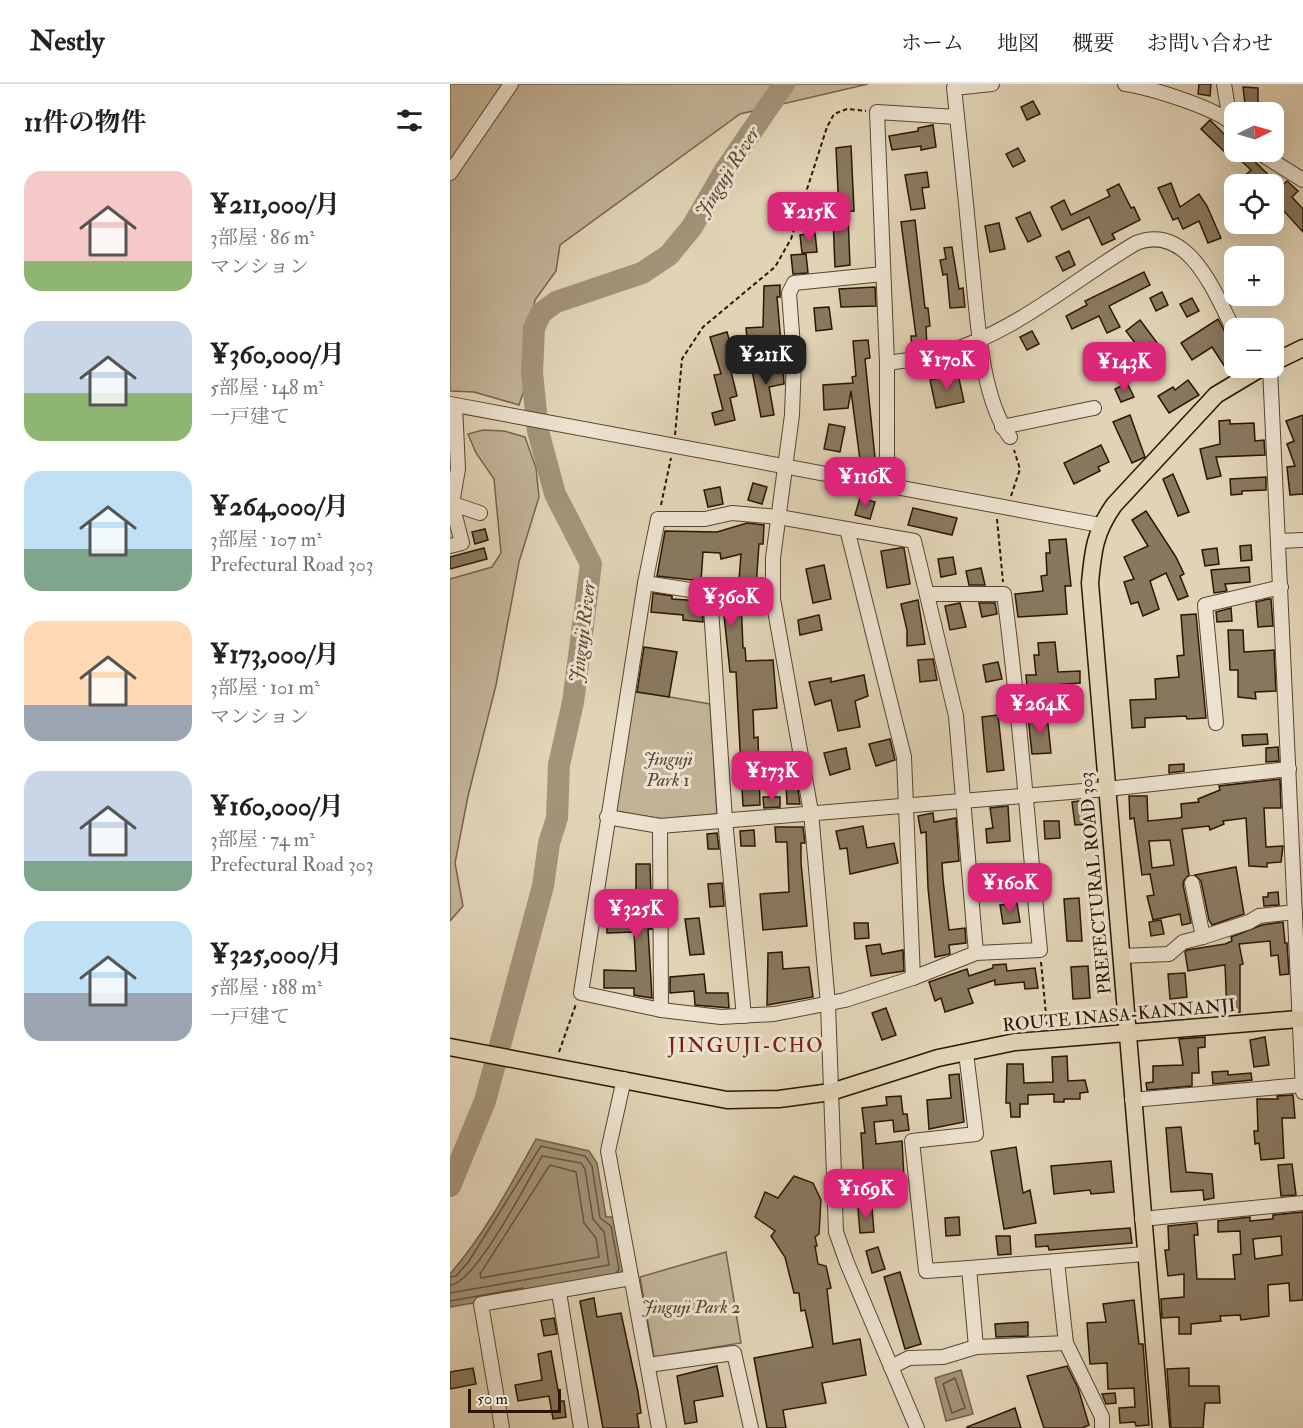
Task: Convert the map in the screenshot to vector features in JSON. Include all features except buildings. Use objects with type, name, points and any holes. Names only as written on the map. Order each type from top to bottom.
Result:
[{"type":"main road","points":[[1284,357],[1303,348]]},
{"type":"main road","name":"PREFECTURAL ROAD 303","points":[[1161,1428],[1090,583],[1092,556],[1100,525],[1114,505],[1216,396],[1244,378]]},
{"type":"main road","name":"ROUTE INASA-KANNANJI","points":[[452,1047],[726,1100],[779,1099],[831,1092],[938,1058],[1048,1038],[1301,1019]]},
{"type":"street","points":[[450,173],[512,84]]},
{"type":"street","points":[[992,84],[954,88],[980,339],[991,397],[1006,432],[1094,408]]},
{"type":"street","points":[[1125,84],[1191,104],[1224,119]]},
{"type":"street","points":[[1224,84],[1228,102]]},
{"type":"street","points":[[887,484],[887,363],[878,112],[957,117]]},
{"type":"street","points":[[1274,162],[1303,180]]},
{"type":"street","points":[[887,363],[941,355],[980,339],[1026,317],[1113,257],[1149,238],[1173,241],[1198,263],[1228,318]]},
{"type":"street","points":[[883,274],[794,283],[789,293],[794,360],[792,415],[773,558],[774,599],[811,812],[828,1004],[836,1233],[916,1428]]},
{"type":"street","points":[[1261,378],[1281,587],[1303,1092]]},
{"type":"street","points":[[450,546],[462,543],[451,504],[458,470],[452,404],[785,464],[1100,525]]},
{"type":"street","points":[[451,504],[480,513]]},
{"type":"street","points":[[927,594],[1004,594],[1018,698],[1024,794],[1040,950],[976,953],[913,978],[828,1004],[744,1016],[721,1017],[661,1010],[580,993],[645,583],[658,519],[705,519],[732,513],[779,518],[914,541],[956,716],[976,953]]},
{"type":"street","points":[[847,530],[904,758],[913,978]]},
{"type":"street","points":[[1278,542],[1303,540]]},
{"type":"street","points":[[645,583],[710,593],[725,820],[744,1016]]},
{"type":"street","points":[[1216,723],[1205,605],[1281,587]]},
{"type":"street","points":[[1288,735],[1303,734]]},
{"type":"street","points":[[607,817],[660,826],[1024,794],[1107,789],[1289,769]]},
{"type":"street","points":[[660,826],[661,1010]]},
{"type":"street","points":[[1192,883],[1203,937]]},
{"type":"street","points":[[1120,956],[1169,954],[1183,942],[1259,916],[1294,912]]},
{"type":"street","points":[[966,1053],[976,1134],[912,1141],[926,1271],[1145,1254]]},
{"type":"street","points":[[624,1079],[609,1151],[659,1428]]},
{"type":"street","points":[[1132,1100],[1303,1085]]},
{"type":"street","points":[[1142,1219],[1303,1203]]},
{"type":"street","points":[[1057,1262],[1066,1343],[1102,1417],[1102,1428]]},
{"type":"street","points":[[969,1268],[976,1347]]},
{"type":"street","points":[[502,1428],[482,1304],[631,1278]]},
{"type":"street","points":[[560,1292],[581,1428]]},
{"type":"street","points":[[891,1366],[909,1358],[943,1357],[976,1347],[1066,1343]]},
{"type":"street","points":[[648,1365],[734,1353],[751,1428]]},
{"type":"path","points":[[658,519],[674,444],[682,359],[703,327],[775,267],[791,239],[827,127],[834,114],[847,109],[878,112]]},
{"type":"path","points":[[1004,594],[1001,506],[1020,469],[1006,432]]},
{"type":"path","points":[[1040,950],[1048,1038]]},
{"type":"path","points":[[558,1054],[580,993]]},
{"type":"green space","points":[[450,84],[868,84],[740,114],[560,245],[556,271],[535,300],[528,338],[532,367],[519,405],[474,392],[450,391]]},
{"type":"green space","points":[[483,430],[504,431],[525,437],[536,468],[539,497],[519,562],[496,685],[468,796],[455,863],[463,906],[450,921],[450,579],[492,567],[501,553],[494,479],[476,453],[468,434]]},
{"type":"green space","name":"Jinguji Park 1","points":[[635,691],[710,704],[717,814],[661,819],[615,811]]},
{"type":"green space","name":"Jinguji Park 2","points":[[726,1252],[741,1343],[654,1357],[640,1277]]},
{"type":"water","points":[[536,1139],[589,1151],[597,1163],[606,1217],[615,1217],[626,1273],[619,1278],[450,1307],[450,1274],[486,1226]]},
{"type":"water","points":[[961,1370],[973,1414],[946,1421],[935,1378]]},
{"type":"waterway","name":"Jinguji River","points":[[450,1186],[485,1101],[543,886],[549,843],[557,818],[559,765],[573,702],[591,564],[555,494],[538,431],[532,373],[534,328],[541,313],[556,302],[642,273],[669,255],[692,227],[724,172],[784,84]]},
{"type":"district","name":"JINGUJI-CHO","points":[[746,1045]]}]
